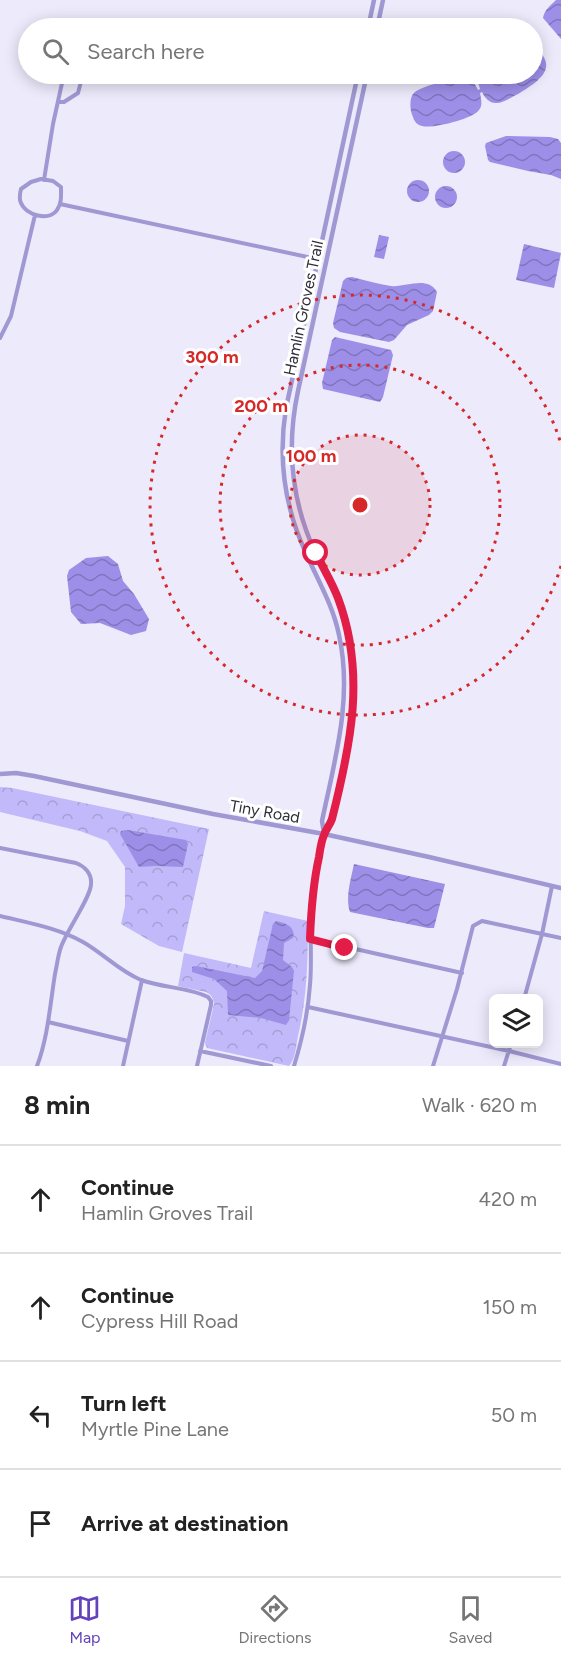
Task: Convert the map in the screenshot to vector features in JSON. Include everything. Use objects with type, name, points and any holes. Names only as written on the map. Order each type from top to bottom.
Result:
[{"type":"street","points":[[370,18],[374,0]]},
{"type":"street","points":[[379,18],[383,0]]},
{"type":"street","points":[[44,180],[62,84]]},
{"type":"street","points":[[58,102],[64,102],[78,93],[80,84]]},
{"type":"street","name":"Hamlin Groves Trail","points":[[324,834],[322,821],[344,711],[344,660],[330,605],[302,544],[288,502],[282,457],[286,408],[356,84]]},
{"type":"street","name":"Hamlin Groves Trail","points":[[324,834],[331,822],[351,730],[354,668],[349,634],[341,606],[311,542],[297,501],[291,463],[291,439],[294,409],[365,84]]},
{"type":"street","points":[[53,181],[61,187],[60,204],[56,213],[48,216],[35,215],[21,204],[19,196],[21,189],[31,182],[53,181]]},
{"type":"street","points":[[60,204],[326,261]]},
{"type":"street","points":[[0,338],[11,316],[35,215]]},
{"type":"street","points":[[286,408],[294,409]]},
{"type":"street","name":"Tiny Road","points":[[0,774],[16,773],[34,776],[213,814],[324,834],[561,888]]},
{"type":"street","points":[[294,1066],[308,1006],[313,895],[324,834]]},
{"type":"street","points":[[0,848],[76,863],[85,868],[91,878],[91,888],[60,949],[48,1022],[37,1066]]},
{"type":"street","points":[[525,994],[552,886]]},
{"type":"street","points":[[1,918],[44,926],[66,934],[90,946],[114,965],[142,980],[208,997],[211,1005],[197,1066]]},
{"type":"street","points":[[433,1066],[462,973],[473,926],[482,921],[561,938]]},
{"type":"street","points":[[310,939],[462,973]]},
{"type":"street","points":[[123,1066],[142,980]]},
{"type":"street","points":[[308,1006],[561,1064]]},
{"type":"street","points":[[48,1022],[128,1041]]},
{"type":"street","points":[[504,1066],[510,1048]]},
{"type":"street","points":[[200,1051],[271,1066]]},
{"type":"green space","points":[[0,787],[209,829],[182,952],[159,946],[121,924],[125,906],[125,867],[107,841],[80,831],[0,812]]},
{"type":"green space","points":[[264,911],[308,921],[305,993],[294,1055],[289,1066],[207,1048],[205,1043],[214,1004],[213,998],[206,992],[178,986],[184,953],[251,968]]},
{"type":"water","points":[[556,0],[561,0],[561,39],[543,18],[546,10]]},
{"type":"water","points":[[543,58],[546,67],[543,74]]},
{"type":"water","points":[[434,84],[474,84],[478,90],[480,89],[479,84],[532,84],[505,101],[496,103],[488,100],[482,92],[480,93],[479,110],[469,117],[452,122],[427,127],[417,124],[411,112],[410,102],[413,94]]},
{"type":"water","points":[[506,136],[558,139],[561,143],[561,179],[490,162],[486,143]]},
{"type":"water","points":[[454,151],[464,158],[465,162],[458,172],[454,173],[444,166],[443,162],[450,152]]},
{"type":"water","points":[[418,180],[428,187],[429,191],[422,201],[418,202],[408,195],[407,191],[414,181]]},
{"type":"water","points":[[446,186],[456,193],[457,197],[450,207],[446,208],[436,201],[435,197],[442,187]]},
{"type":"water","points":[[379,235],[389,237],[384,259],[374,257]]},
{"type":"water","points":[[524,244],[561,253],[554,288],[516,280]]},
{"type":"water","points":[[352,277],[391,286],[428,284],[437,292],[433,311],[407,325],[394,340],[389,342],[340,332],[334,328],[333,323],[343,281]]},
{"type":"water","points":[[335,337],[391,350],[393,355],[380,402],[323,389],[322,383],[332,340]]},
{"type":"water","points":[[108,556],[118,564],[123,581],[149,619],[146,631],[131,635],[100,623],[81,624],[71,612],[67,576],[69,570],[86,558]]},
{"type":"water","points":[[128,830],[186,840],[188,844],[183,867],[139,867],[120,834],[121,831]]},
{"type":"water","points":[[354,864],[445,884],[434,928],[350,912],[348,895]]},
{"type":"water","points":[[276,921],[289,926],[294,934],[293,938],[284,943],[283,960],[294,971],[289,1020],[286,1025],[261,1018],[228,1015],[227,991],[214,979],[192,972],[192,967],[255,978],[262,971],[273,924]]},
{"type":"route","points":[[316,553],[334,588],[344,615],[352,649],[354,685],[349,741],[331,822],[324,834],[317,866],[310,939],[345,948]]}]
